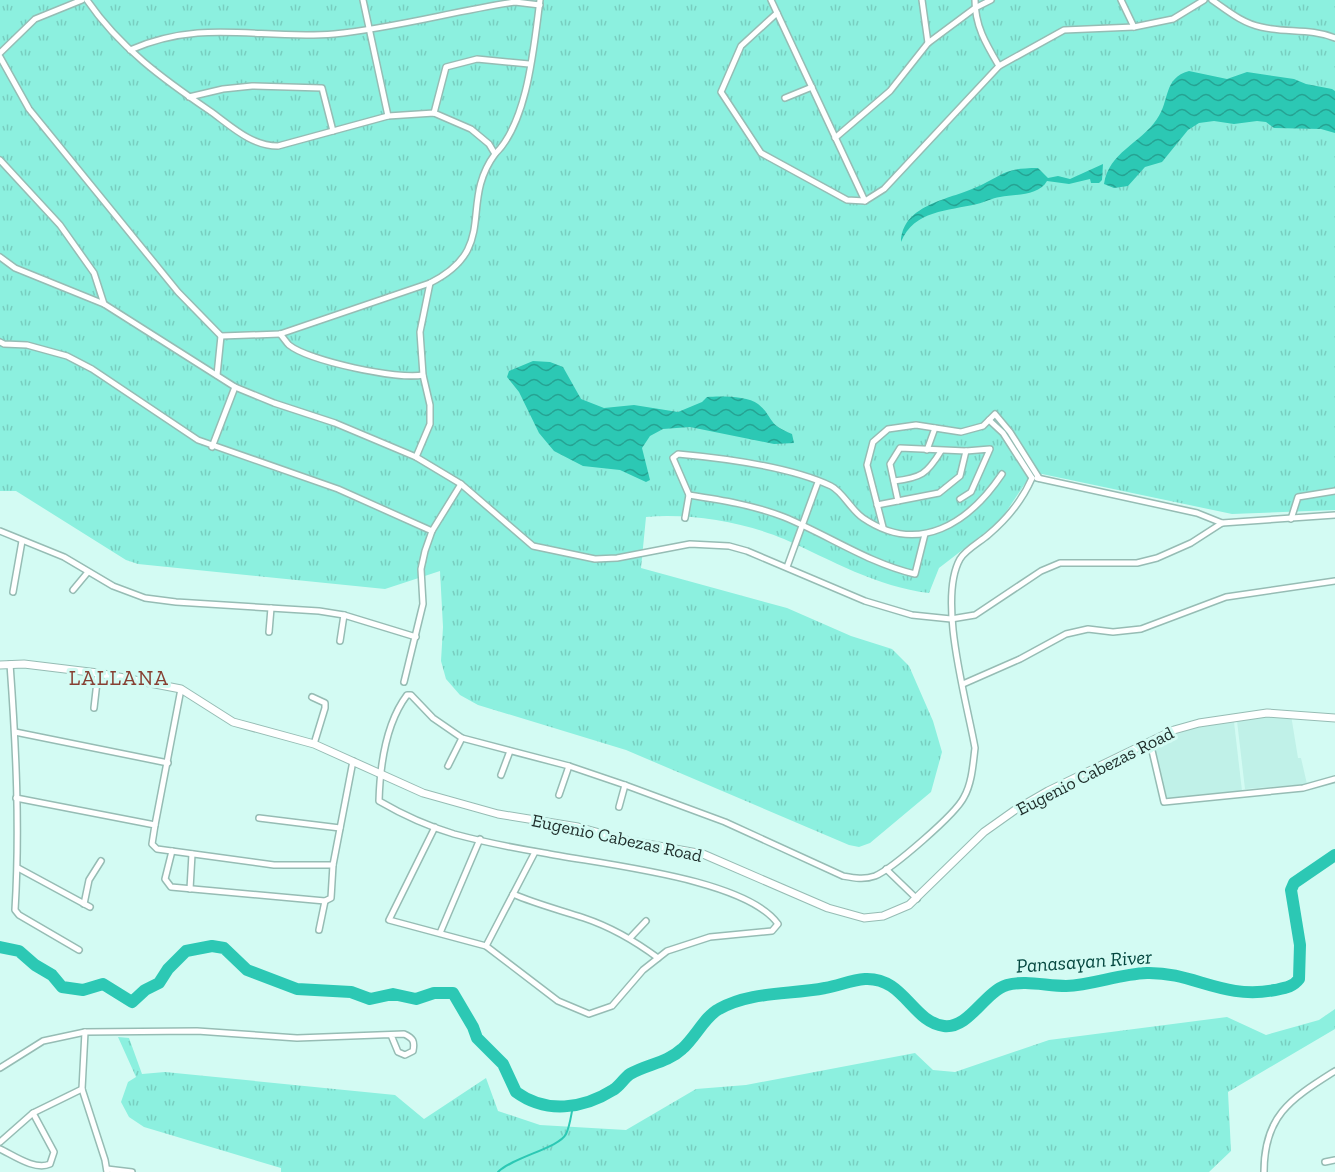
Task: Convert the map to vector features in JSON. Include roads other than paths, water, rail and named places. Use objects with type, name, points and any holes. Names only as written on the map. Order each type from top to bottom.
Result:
[{"type":"street","points":[[130,50],[158,38],[184,33],[213,31],[332,34],[367,30],[463,9],[515,2],[540,3],[522,107],[506,143],[495,154],[484,171],[471,243],[463,261],[450,273],[430,283],[280,334],[221,336],[178,292],[29,109],[0,55],[35,19],[84,0],[130,50],[156,74],[264,146],[278,146],[388,116],[434,113],[471,129],[489,144],[495,154]]},
{"type":"street","points":[[363,0],[367,30],[388,116]]},
{"type":"street","points":[[771,0],[865,201]]},
{"type":"street","points":[[922,0],[928,43]]},
{"type":"street","points":[[975,0],[975,17],[982,37],[999,66]]},
{"type":"street","points":[[836,138],[890,92],[928,43],[975,8],[991,0]]},
{"type":"street","points":[[1121,0],[1134,27]]},
{"type":"street","points":[[777,13],[741,46],[721,92],[761,153],[847,200],[865,201],[884,189],[999,66],[1064,30],[1134,27],[1173,19],[1204,0]]},
{"type":"street","points":[[1212,0],[1237,18],[1262,27],[1316,31],[1335,38]]},
{"type":"street","points":[[434,113],[446,67],[477,59],[529,64]]},
{"type":"street","points":[[189,97],[223,89],[252,86],[322,88],[333,131]]},
{"type":"street","points":[[785,98],[812,87]]},
{"type":"street","points":[[0,160],[60,225],[94,273],[104,304]]},
{"type":"street","points":[[0,257],[24,272],[104,304],[235,387],[274,403],[335,423],[416,457],[461,484],[533,546],[595,559],[617,558],[690,544],[729,546],[747,551],[874,604],[912,615],[951,619],[975,615],[1041,571],[1060,563],[1137,563],[1158,558],[1191,543],[1222,524],[1335,515]]},
{"type":"street","points":[[416,457],[430,424],[430,405],[423,375],[420,332],[430,283]]},
{"type":"street","points":[[280,334],[290,346],[327,360],[408,378],[423,375]]},
{"type":"street","points":[[217,375],[221,336]]},
{"type":"street","points":[[0,342],[27,345],[67,356],[212,447],[338,489],[432,531]]},
{"type":"street","points":[[212,447],[235,387]]},
{"type":"street","points":[[883,527],[867,465],[873,442],[888,429],[916,425],[961,432],[983,426],[995,414],[1010,432],[1039,478]]},
{"type":"street","points":[[989,420],[1003,433],[1032,478]]},
{"type":"street","points":[[927,450],[935,428]]},
{"type":"street","points":[[898,501],[890,464],[900,448],[941,451],[990,449],[971,492],[960,500]]},
{"type":"street","points":[[894,481],[912,479],[930,471],[941,451]]},
{"type":"street","points":[[877,505],[939,493],[960,476],[966,451]]},
{"type":"street","points":[[685,518],[689,495],[673,458],[678,454],[777,470],[833,487],[850,507],[865,519],[903,536],[925,534],[959,520],[973,511],[1002,474]]},
{"type":"street","points":[[1032,478],[1197,513],[1222,524]]},
{"type":"street","points":[[435,827],[389,920],[486,946],[558,1000],[589,1014],[612,1006],[643,970],[667,951],[710,937],[772,931],[778,926],[774,919],[758,907],[733,894],[683,878],[535,852],[480,839],[409,819],[379,801],[379,774],[396,710],[407,695],[411,695],[433,718],[462,738],[569,766],[625,785],[747,831],[843,876],[870,878],[886,869],[945,821],[964,798],[973,768],[975,748],[951,619],[954,582],[961,558],[998,527],[1024,498],[1032,478]]},
{"type":"street","points":[[787,567],[818,482]]},
{"type":"street","points":[[404,682],[423,604],[421,569],[432,531],[461,484]]},
{"type":"street","points":[[1291,519],[1298,498],[1335,491]]},
{"type":"street","points":[[689,495],[750,506],[802,525],[874,561],[915,574],[925,534]]},
{"type":"street","points":[[0,531],[64,557],[113,586],[146,598],[344,615],[416,637]]},
{"type":"street","points":[[13,592],[22,541]]},
{"type":"street","points":[[73,590],[88,572]]},
{"type":"street","points":[[963,684],[1020,659],[1066,634],[1088,629],[1113,632],[1141,629],[1226,597],[1335,581]]},
{"type":"street","points":[[269,632],[271,608]]},
{"type":"street","points":[[340,641],[344,615]]},
{"type":"street","points":[[10,664],[15,732],[18,868],[15,910],[19,915],[79,950]]},
{"type":"street","name":"Eugenio Cabezas Road","points":[[0,665],[10,664],[98,673],[181,689],[233,722],[314,744],[423,793],[498,814],[578,827],[625,840],[702,854],[840,913],[864,918],[883,916],[917,899],[984,832],[1015,810],[1048,791],[1150,742],[1199,723],[1267,713],[1335,718]]},
{"type":"street","points":[[94,708],[98,673]]},
{"type":"street","points":[[181,689],[153,846],[172,851],[274,866],[333,865]]},
{"type":"street","points":[[312,697],[325,703],[314,744]]},
{"type":"street","points":[[15,732],[168,763]]},
{"type":"street","points":[[448,766],[462,738]]},
{"type":"street","points":[[1150,742],[1164,802],[1303,788],[1335,779]]},
{"type":"street","points":[[501,775],[510,751]]},
{"type":"street","points":[[172,851],[165,882],[171,887],[325,901],[331,898],[333,865],[353,761]]},
{"type":"street","points":[[559,795],[569,766]]},
{"type":"street","points":[[619,807],[625,785]]},
{"type":"street","points":[[16,798],[155,825]]},
{"type":"street","points":[[259,818],[340,828]]},
{"type":"street","points":[[440,933],[480,839]]},
{"type":"street","points":[[486,946],[535,852]]},
{"type":"street","points":[[190,889],[192,854]]},
{"type":"street","points":[[84,904],[89,880],[101,861]]},
{"type":"street","points":[[18,868],[90,907]]},
{"type":"street","points":[[886,869],[917,899]]},
{"type":"street","points":[[513,894],[546,908],[585,918],[630,938],[658,958]]},
{"type":"street","points":[[319,930],[325,901]]},
{"type":"street","points":[[630,938],[646,921]]},
{"type":"street","points":[[0,1068],[43,1041],[85,1032],[197,1031],[297,1038],[404,1034],[412,1038],[413,1051],[405,1055],[398,1052],[391,1035]]},
{"type":"street","points":[[85,1032],[82,1089],[107,1171],[132,1172]]},
{"type":"street","points":[[1264,1172],[1271,1128],[1278,1114],[1297,1096],[1335,1071]]},
{"type":"street","points":[[0,1142],[33,1113],[82,1089]]},
{"type":"street","points":[[0,1149],[30,1163],[45,1166],[50,1164],[54,1152],[33,1113]]},
{"type":"street","points":[[1325,1162],[1335,1160]]},
{"type":"water","points":[[1189,71],[1227,79],[1247,72],[1294,79],[1332,89],[1335,91],[1335,133],[1321,129],[1274,128],[1266,122],[1257,121],[1234,124],[1214,121],[1199,123],[1188,130],[1162,162],[1145,167],[1128,186],[1114,188],[1104,184],[1107,173],[1118,156],[1157,119],[1175,79]]},
{"type":"water","points":[[1103,164],[1102,180],[1099,183],[1091,183],[1090,179],[1069,184],[1047,181],[1033,192],[997,198],[933,214],[914,224],[901,242],[903,230],[917,212],[1009,171],[1038,168],[1048,178],[1058,176],[1070,179]]},
{"type":"water","points":[[533,361],[550,362],[563,367],[581,399],[604,408],[634,405],[678,412],[702,402],[707,397],[748,399],[758,404],[774,424],[792,434],[794,443],[774,444],[690,427],[663,429],[650,436],[642,448],[650,480],[646,482],[620,470],[583,466],[554,451],[539,433],[519,392],[507,377],[509,371]]},
{"type":"waterway","name":"Panasayan River","points":[[0,947],[19,951],[35,965],[52,975],[62,987],[83,990],[103,984],[132,1002],[145,990],[159,983],[168,969],[186,951],[212,946],[224,948],[247,970],[297,989],[351,992],[370,999],[393,994],[416,999],[434,993],[453,993],[477,1038],[503,1064],[516,1092],[540,1104],[564,1106],[577,1105],[613,1090],[630,1074],[676,1054],[714,1012],[731,1003],[757,996],[812,990],[865,979],[878,980],[899,992],[924,1017],[944,1026],[961,1022],[999,989],[1014,984],[1066,986],[1147,973],[1164,974],[1239,991],[1256,992],[1288,987],[1299,979],[1300,945],[1291,890],[1294,883],[1335,855]]},
{"type":"waterway","points":[[498,1172],[562,1139],[566,1134],[573,1106]]},
{"type":"district","name":"LALLANA","points":[[119,678]]}]
